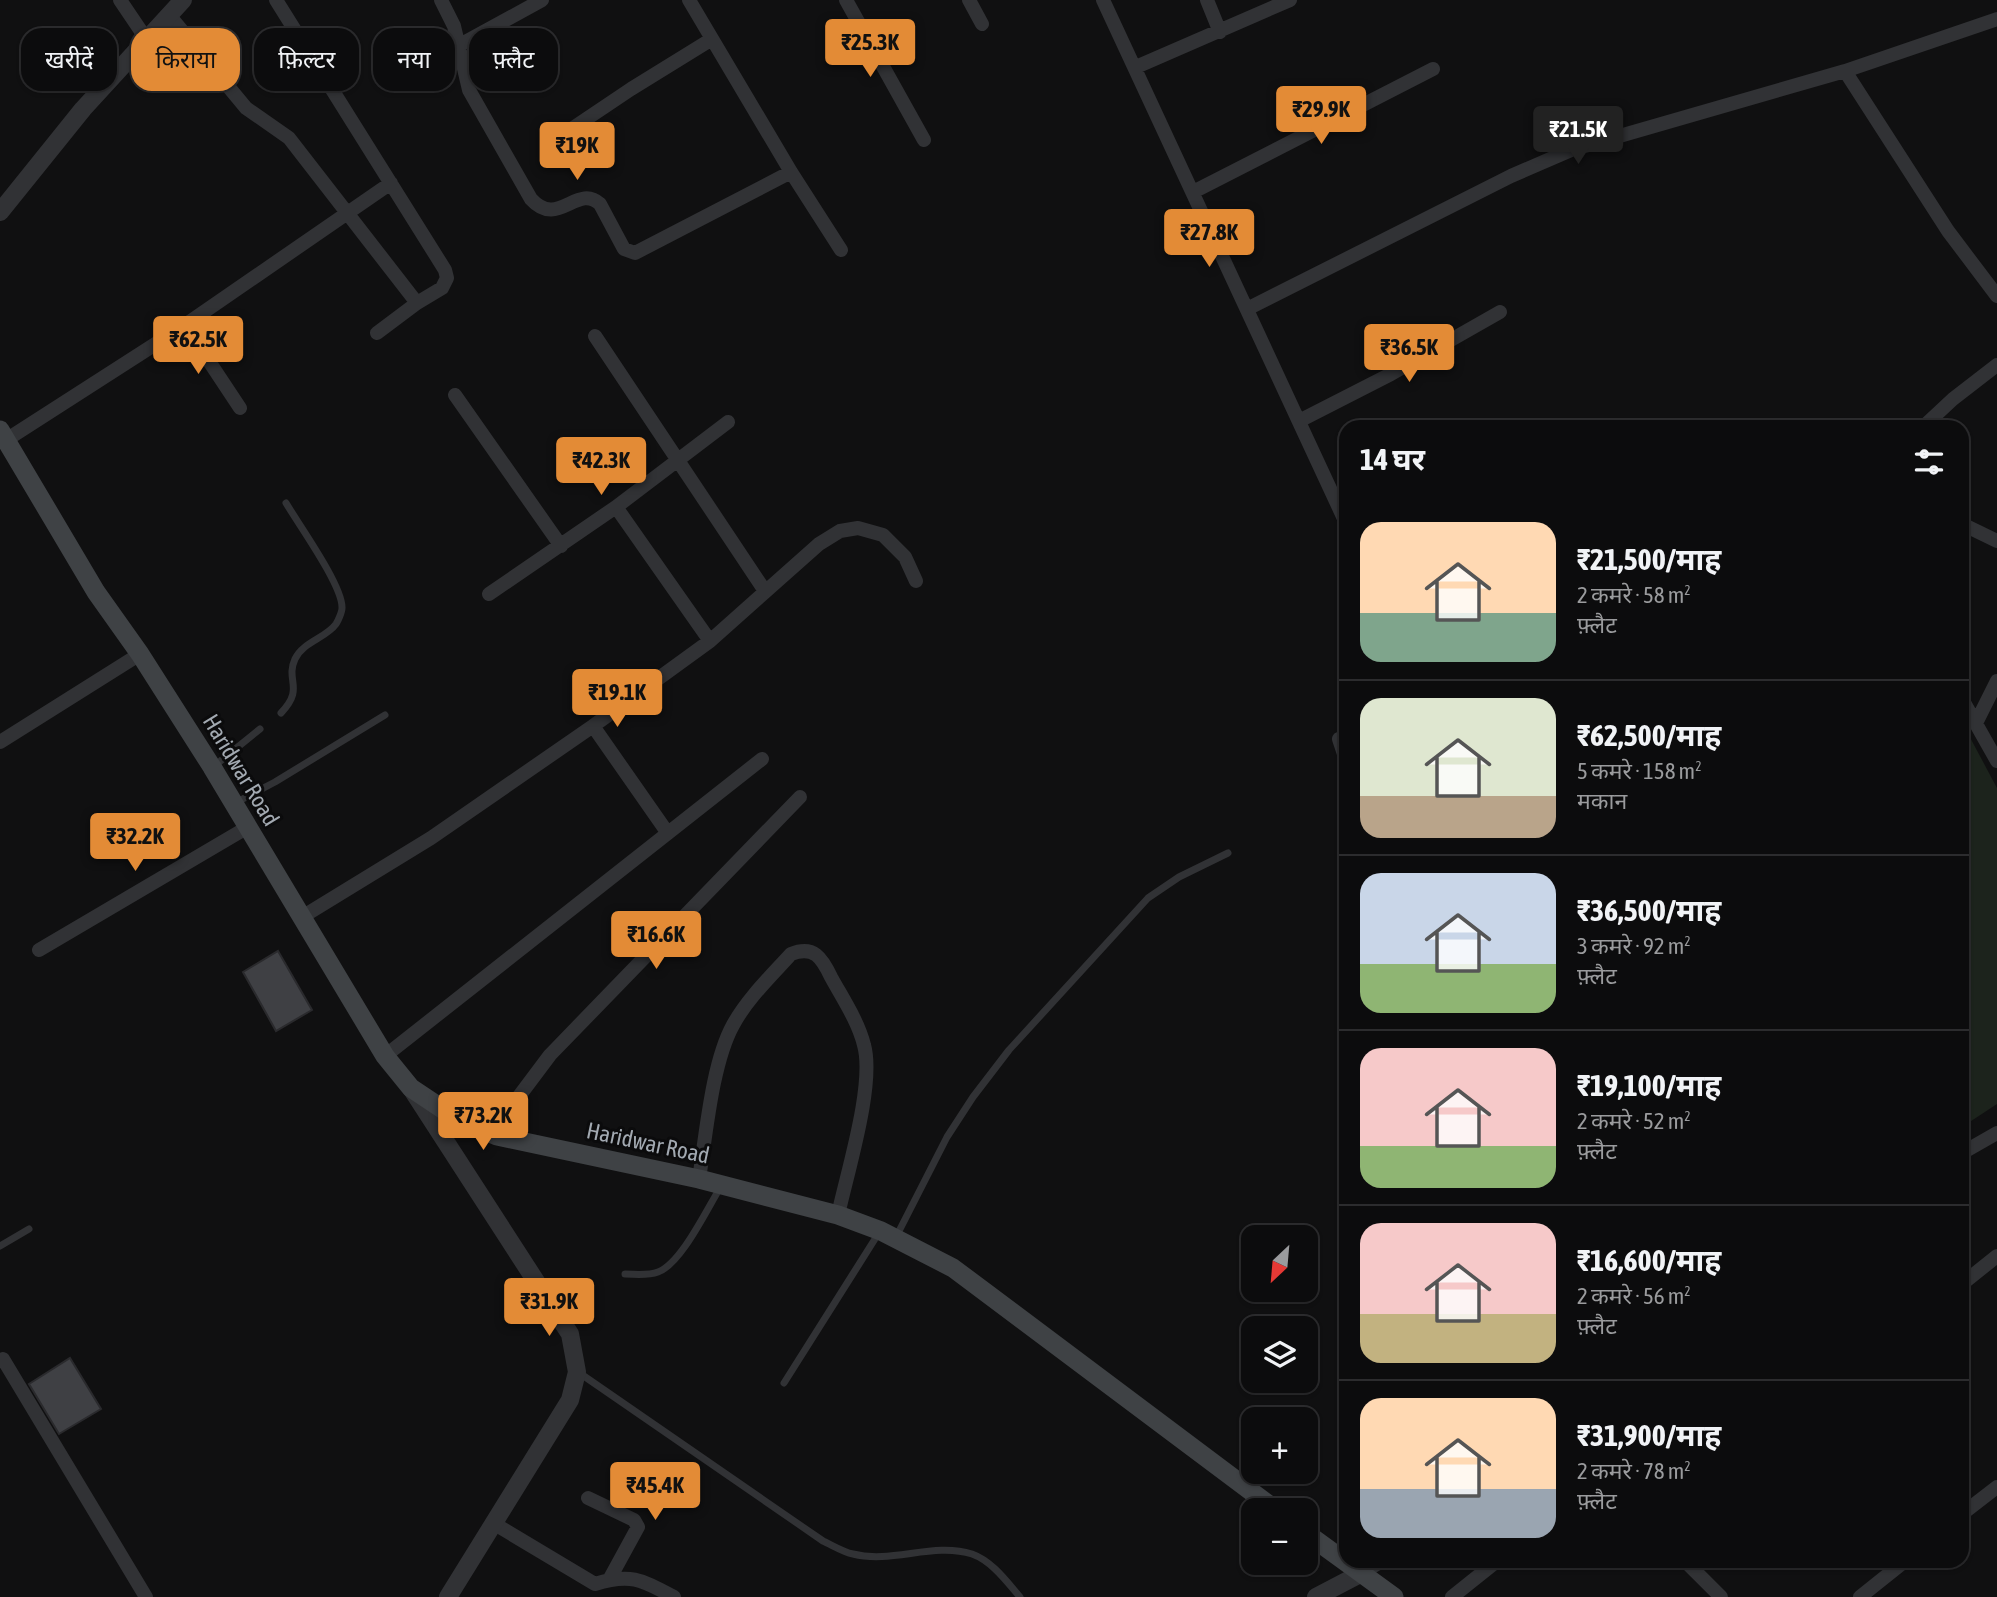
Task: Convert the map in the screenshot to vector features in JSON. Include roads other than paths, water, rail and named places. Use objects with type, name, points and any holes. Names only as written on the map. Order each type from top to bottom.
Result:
[{"type":"main road","name":"Haridwar Road","points":[[3,435],[96,592],[140,654],[212,767],[385,1056],[411,1088],[456,1118],[496,1136],[722,1184],[838,1215],[888,1234],[953,1268],[1260,1498]]},
{"type":"main road","points":[[1318,1542],[1339,1558]]},
{"type":"main road","points":[[1352,1568],[1394,1597]]},
{"type":"street","points":[[120,0],[139,28]]},
{"type":"street","points":[[158,28],[183,0]]},
{"type":"street","points":[[276,0],[447,278],[442,288],[377,333]]},
{"type":"street","points":[[441,0],[460,45],[469,90],[531,199],[545,210],[553,211],[584,198],[595,199],[620,244],[629,252],[635,253],[791,172]]},
{"type":"street","points":[[460,45],[542,0]]},
{"type":"street","points":[[689,0],[791,172],[841,250]]},
{"type":"street","points":[[846,0],[924,140]]},
{"type":"street","points":[[969,0],[982,24]]},
{"type":"street","points":[[1103,0],[1339,508]]},
{"type":"street","points":[[1207,0],[1220,32]]},
{"type":"street","points":[[1136,67],[1290,0]]},
{"type":"street","points":[[169,15],[246,108],[289,138],[417,303]]},
{"type":"street","points":[[1247,309],[1511,176],[1571,150],[1845,71],[1997,19]]},
{"type":"street","points":[[570,130],[712,40]]},
{"type":"street","points":[[0,212],[83,109],[131,57]]},
{"type":"street","points":[[1193,192],[1433,69]]},
{"type":"street","points":[[1845,71],[1948,231],[1997,296]]},
{"type":"street","points":[[3,435],[185,325],[391,183]]},
{"type":"street","points":[[1299,421],[1391,374],[1500,312]]},
{"type":"street","points":[[185,325],[240,408]]},
{"type":"street","points":[[595,336],[765,591]]},
{"type":"street","points":[[1930,420],[1997,365]]},
{"type":"street","points":[[455,395],[561,546]]},
{"type":"street","points":[[489,594],[616,507],[728,422]]},
{"type":"street","points":[[616,507],[710,641]]},
{"type":"street","points":[[1969,527],[1997,541]]},
{"type":"street","points":[[302,917],[431,838],[593,726],[710,641],[818,544],[840,531],[858,528],[883,535],[905,557],[916,580]]},
{"type":"street","points":[[0,742],[140,654]]},
{"type":"street","points":[[1976,723],[1997,681]]},
{"type":"street","points":[[1969,711],[1997,761]]},
{"type":"street","points":[[593,726],[667,832]]},
{"type":"street","points":[[385,1056],[762,759]]},
{"type":"street","points":[[496,1136],[511,1107],[550,1055],[800,796]]},
{"type":"street","points":[[39,950],[248,827]]},
{"type":"street","points":[[699,1179],[722,1052],[733,1026],[745,1007],[791,954],[802,950],[813,953],[822,960],[865,1046],[867,1069],[863,1103],[838,1215]]},
{"type":"street","points":[[411,1088],[570,1334],[577,1372],[570,1400],[448,1597]]},
{"type":"street","points":[[1969,1149],[1997,1133]]},
{"type":"street","points":[[1969,1274],[1997,1256]]},
{"type":"street","points":[[0,1361],[4,1359],[146,1597]]},
{"type":"street","points":[[1969,1506],[1997,1487]]},
{"type":"street","points":[[588,1498],[634,1520],[638,1527],[609,1580]]},
{"type":"street","points":[[493,1523],[595,1584],[635,1578],[674,1597]]},
{"type":"street","points":[[1316,1597],[1370,1568]]},
{"type":"street","points":[[1452,1597],[1488,1568]]},
{"type":"street","points":[[1692,1568],[1721,1597]]},
{"type":"street","points":[[1860,1597],[1896,1568]]},
{"type":"lane","points":[[281,713],[295,693],[292,669],[297,656],[336,624],[342,609],[338,590],[286,503]]},
{"type":"lane","points":[[233,804],[275,782],[385,715]]},
{"type":"lane","points":[[212,767],[260,729]]},
{"type":"lane","points":[[784,1383],[888,1234],[947,1138],[1009,1050],[1148,898],[1179,877],[1228,853]]},
{"type":"lane","points":[[625,1274],[660,1271],[672,1262],[722,1184]]},
{"type":"lane","points":[[0,1246],[29,1229]]},
{"type":"lane","points":[[577,1372],[823,1541],[853,1554],[885,1556],[939,1551],[972,1555],[995,1568],[1020,1597]]}]
